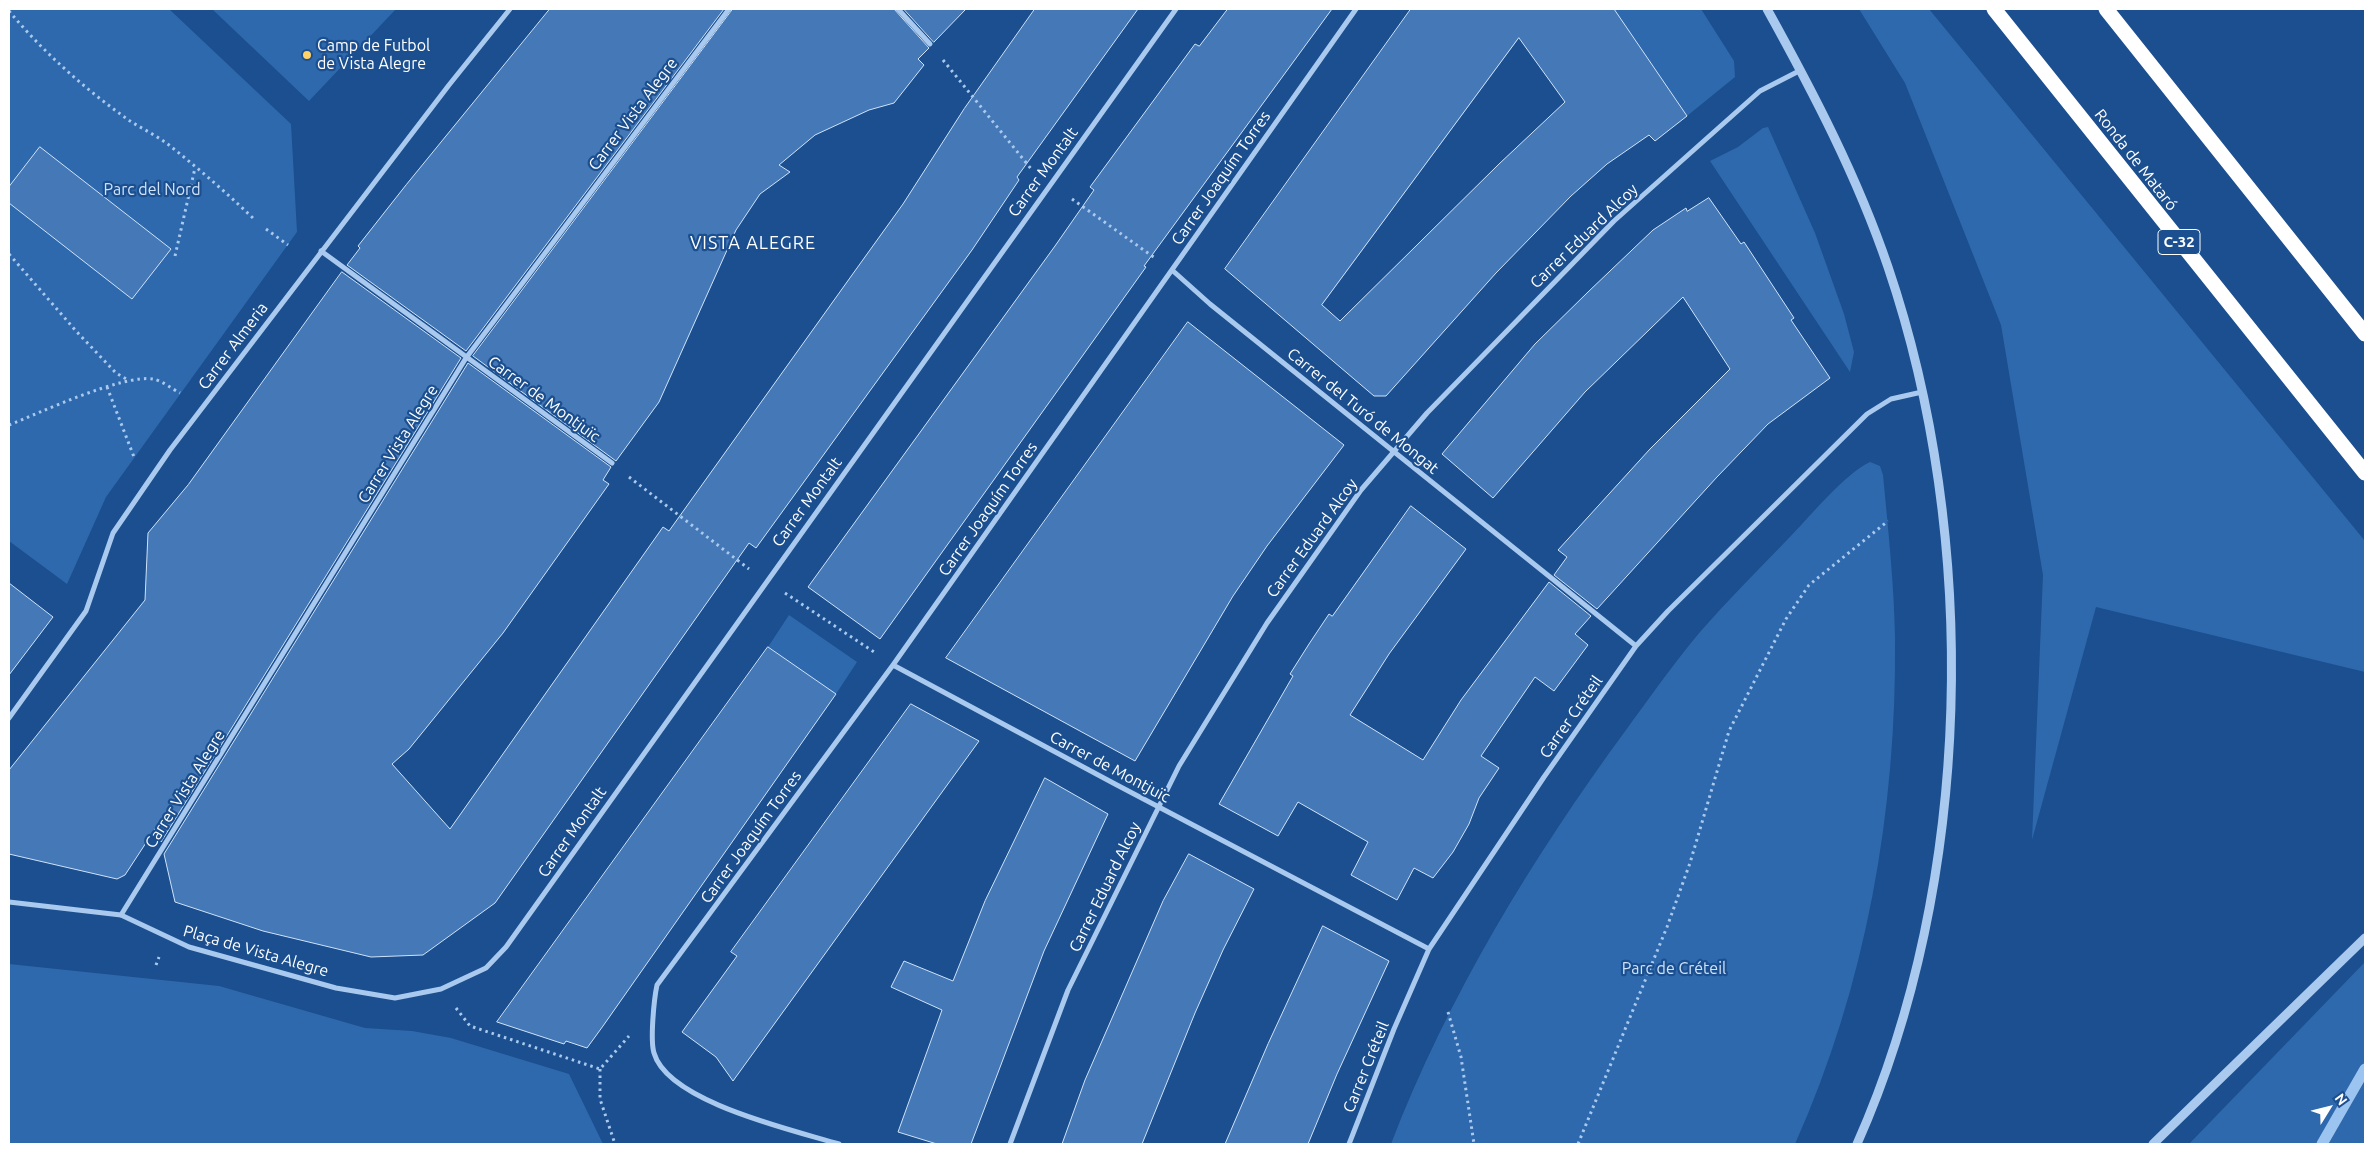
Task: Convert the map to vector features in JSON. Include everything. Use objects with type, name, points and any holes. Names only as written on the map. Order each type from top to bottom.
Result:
[{"type":"highway","name":"Ronda de Mataró","points":[[1994,9],[2365,473]]},
{"type":"highway","points":[[2106,9],[2365,334]]},
{"type":"street","name":"Carrer Almeria","points":[[9,718],[86,611],[113,533],[170,450],[449,84],[510,9]]},
{"type":"street","name":"Carrer Vista Alegre","points":[[121,915],[466,358],[728,9]]},
{"type":"street","points":[[898,9],[930,44]]},
{"type":"street","name":"Carrer Montalt","points":[[441,989],[486,968],[506,946],[1176,9]]},
{"type":"street","name":"Carrer Joaquím Torres","points":[[839,1144],[731,1111],[686,1090],[665,1074],[653,1052],[654,1026],[652,1006],[657,985],[893,664],[1356,9]]},
{"type":"street","points":[[1767,9],[1801,70],[1851,172],[1887,266],[1909,336],[1923,392],[1937,477],[1947,564],[1953,646],[1951,724],[1946,796],[1936,866],[1912,986],[1896,1045],[1857,1144]]},
{"type":"street","name":"Carrer Eduard Alcoy","points":[[1010,1144],[1068,990],[1179,766],[1267,623],[1361,490],[1427,413],[1614,221],[1760,92],[1801,70]]},
{"type":"street","name":"Carrer de Montjuïc","points":[[321,251],[612,463]]},
{"type":"street","name":"Carrer del Turó de Mongat","points":[[1172,270],[1210,304],[1636,646]]},
{"type":"street","name":"Carrer Créteil","points":[[1349,1144],[1394,1028],[1429,949],[1544,777],[1636,646],[1668,611],[1867,414],[1891,399],[1923,392]]},
{"type":"street","name":"Carrer de Montjuïc","points":[[893,664],[1158,807],[1429,949]]},
{"type":"street","name":"Plaça de Vista Alegre","points":[[9,902],[121,915],[189,947],[336,988],[395,998],[441,989]]},
{"type":"street","points":[[2153,1144],[2365,938]]},
{"type":"path","points":[[9,11],[46,50],[87,86],[130,120],[168,144],[195,168],[220,186],[255,220]]},
{"type":"path","points":[[930,44],[1033,170]]},
{"type":"path","points":[[175,256],[195,168]]},
{"type":"path","points":[[1072,199],[1172,270]]},
{"type":"path","points":[[266,228],[288,245]]},
{"type":"path","points":[[9,254],[76,331],[116,373],[128,381]]},
{"type":"path","points":[[9,425],[107,387],[128,381],[153,378],[180,393]]},
{"type":"path","points":[[107,387],[134,457]]},
{"type":"path","points":[[612,463],[750,570]]},
{"type":"path","points":[[1578,1144],[1667,927],[1690,863],[1729,731],[1786,619],[1809,585],[1888,521]]},
{"type":"path","points":[[788,595],[893,664]]},
{"type":"path","points":[[1448,1012],[1461,1057],[1474,1144]]},
{"type":"path","points":[[470,1026],[600,1069]]},
{"type":"path","points":[[615,1144],[600,1099],[600,1069],[637,1028],[654,1026]]},
{"type":"green space","name":"Parc del Nord","points":[[9,9],[169,9],[291,124],[297,232],[106,497],[67,584],[9,541]]},
{"type":"green space","name":"Camp de Futbol de Vista Alegre","points":[[212,9],[396,9],[309,101]]},
{"type":"green space","points":[[1614,9],[1701,9],[1734,61],[1735,77],[1687,116]]},
{"type":"green space","points":[[1859,9],[1929,9],[2365,541],[2365,672],[2096,607],[2032,840],[2043,575],[2001,325],[1905,83]]},
{"type":"green space","points":[[1768,127],[1815,233],[1844,314],[1854,352],[1850,372],[1710,161],[1738,147],[1763,128]]},
{"type":"green space","name":"Parc de Créteil","points":[[1870,462],[1880,466],[1883,475],[1892,576],[1895,637],[1890,767],[1883,832],[1858,960],[1841,1022],[1820,1084],[1795,1144],[1391,1144],[1439,1035],[1466,982],[1525,878],[1591,778],[1662,680],[1700,632],[1838,486]]},
{"type":"green space","points":[[789,615],[857,662],[836,694],[768,647]]},
{"type":"green space","points":[[2365,962],[2365,1144],[2189,1144]]},
{"type":"green space","points":[[9,964],[219,986],[365,1028],[412,1031],[451,1038],[569,1074],[603,1144],[9,1144]]},
{"type":"building","points":[[550,9],[724,9],[466,351],[347,265],[360,248],[358,246],[406,185]]},
{"type":"building","points":[[733,9],[894,9],[929,48],[918,59],[924,65],[894,103],[869,110],[815,135],[779,165],[790,172],[760,194],[736,230],[659,402],[616,461],[473,356]]},
{"type":"building","points":[[904,9],[966,9],[934,42]]},
{"type":"building","points":[[1035,9],[1138,9],[1017,177],[1019,180],[972,250],[756,548],[749,543],[495,903],[423,955],[371,957],[263,931],[175,902],[164,854],[468,363],[611,467],[603,480],[609,484],[503,633],[409,749],[392,764],[450,829],[663,527],[669,531],[903,204],[964,109]]},
{"type":"building","points":[[1228,9],[1332,9],[1144,266],[1146,267],[880,639],[808,587],[1055,246],[1094,190],[1090,187],[1195,44],[1199,46]]},
{"type":"building","points":[[1411,9],[1614,9],[1687,116],[1655,141],[1649,135],[1607,164],[1571,196],[1496,273],[1386,396],[1374,396],[1225,269]],"holes":[[[1519,38],[1565,102],[1499,164],[1340,321],[1322,305]]]},
{"type":"building","points":[[40,147],[171,249],[132,299],[9,203],[9,187]]},
{"type":"building","points":[[1709,198],[1741,244],[1744,242],[1794,318],[1791,320],[1830,378],[1768,424],[1597,609],[1554,575],[1567,557],[1558,550],[1650,449],[1730,369],[1683,297],[1585,392],[1493,498],[1442,454],[1535,344],[1588,292],[1653,230],[1686,208],[1687,211]]},
{"type":"building","points":[[342,272],[461,358],[161,842],[157,826],[125,875],[117,879],[9,854],[9,770],[145,600],[148,533],[188,485]]},
{"type":"building","points":[[1188,322],[1344,445],[1267,546],[1233,596],[1135,761],[946,658]]},
{"type":"building","points":[[1411,506],[1466,549],[1389,654],[1350,715],[1423,760],[1461,700],[1549,582],[1591,616],[1575,634],[1588,645],[1554,691],[1535,677],[1481,756],[1499,768],[1479,798],[1469,824],[1453,852],[1433,878],[1414,868],[1397,900],[1351,875],[1368,842],[1298,802],[1278,836],[1219,804],[1293,676],[1290,674],[1309,644],[1329,614],[1332,616]]},
{"type":"building","points":[[9,583],[53,617],[9,675]]},
{"type":"building","points":[[768,647],[836,694],[603,1026],[587,1048],[566,1041],[564,1044],[497,1022]]},
{"type":"building","points":[[911,704],[979,741],[733,1081],[716,1057],[682,1032],[737,956],[731,952]]},
{"type":"building","points":[[1045,778],[1108,814],[1044,951],[971,1144],[937,1144],[898,1132],[942,1010],[891,987],[904,961],[953,981],[985,901]]},
{"type":"building","points":[[1189,854],[1254,889],[1223,950],[1195,1013],[1142,1144],[1062,1144],[1085,1080],[1163,901]]},
{"type":"building","points":[[1323,926],[1389,961],[1337,1074],[1308,1144],[1225,1144],[1268,1044]]},
{"type":"waterway","points":[[2322,1144],[2365,1069]]},
{"type":"place","name":"Camp de Futbol de Vista Alegre","points":[[307,55]]},
{"type":"district","name":"VISTA ALEGRE","points":[[753,243]]}]
